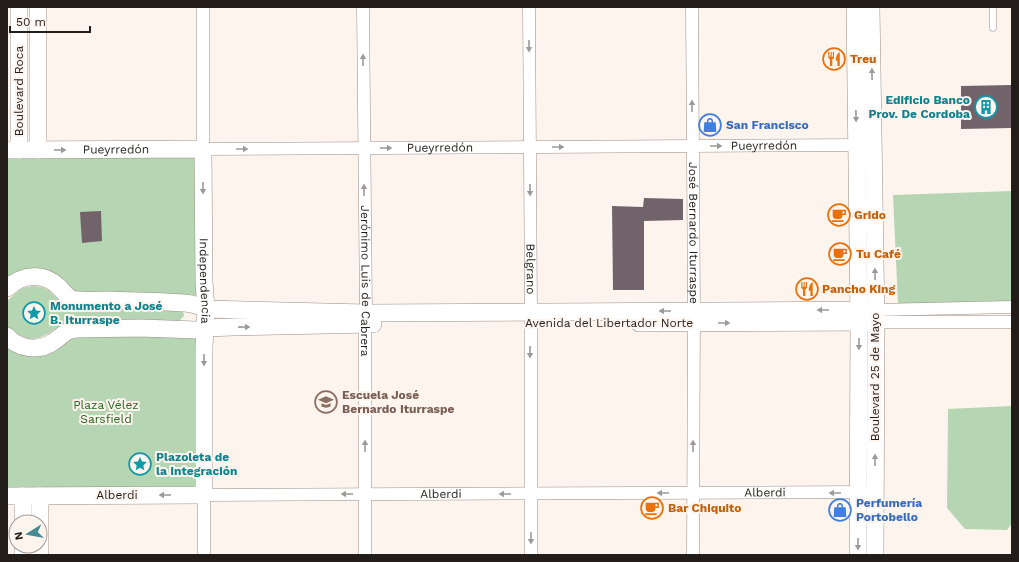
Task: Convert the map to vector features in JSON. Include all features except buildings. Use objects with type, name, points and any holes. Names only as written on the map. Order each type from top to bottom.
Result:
[{"type":"main road","name":"Boulevard Roca","points":[[13,150],[19,7]]},
{"type":"main road","name":"Boulevard Roca","points":[[38,7],[38,150]]},
{"type":"main road","name":"Boulevard 25 de Mayo","points":[[855,7],[859,316],[857,492],[858,555]]},
{"type":"main road","name":"Boulevard 25 de Mayo","points":[[871,7],[876,316],[874,492],[875,555]]},
{"type":"main road","name":"Pueyrredón","points":[[13,150],[203,149]]},
{"type":"main road","name":"Independencia","points":[[203,149],[204,282],[206,309],[204,347],[204,495]]},
{"type":"main road","name":"Avenida del Libertador Norte","points":[[7,288],[15,281],[24,277],[34,276],[52,281],[65,295],[77,300],[195,304],[206,309],[366,319]]},
{"type":"main road","name":"Avenida del Libertador Norte","points":[[7,336],[16,344],[25,347],[37,348],[54,342],[69,329],[140,328],[197,330],[205,328],[366,319],[876,316]]},
{"type":"main road","name":"Alberdi","points":[[15,496],[204,495]]},
{"type":"main road","points":[[15,496],[21,514]]},
{"type":"main road","points":[[40,496],[40,555]]},
{"type":"street","name":"Independencia","points":[[203,7],[203,149]]},
{"type":"street","name":"Jerónimo Luis de Cabrera","points":[[363,7],[366,319],[365,555]]},
{"type":"street","name":"Belgrano","points":[[529,7],[531,555]]},
{"type":"street","name":"José Bernardo Iturraspe","points":[[692,7],[694,317],[693,555]]},
{"type":"street","name":"Pueyrredón","points":[[203,149],[873,145]]},
{"type":"street","name":"Avenida del Libertador Norte","points":[[876,316],[1012,307]]},
{"type":"street","name":"Avenida del Libertador Norte","points":[[876,316],[1012,322]]},
{"type":"street","name":"Alberdi","points":[[204,495],[874,492]]},
{"type":"street","name":"Independencia","points":[[204,495],[204,555]]},
{"type":"lane","points":[[993,7],[993,28]]},
{"type":"green space","points":[[203,149],[204,297],[77,300],[52,281],[7,288],[7,150]]},
{"type":"green space","points":[[1012,191],[1012,301],[898,304],[893,195]]},
{"type":"green space","points":[[32,286],[46,289],[66,304],[183,310],[184,316],[179,321],[60,326],[41,337],[32,339],[26,338],[7,328],[7,301],[15,293]]},
{"type":"green space","name":"Plaza Vélez Sarsfield","points":[[197,330],[204,495],[7,496],[7,336],[16,344],[61,336]]},
{"type":"green space","points":[[1012,406],[1012,523],[1007,530],[965,529],[947,508],[948,409]]},
{"type":"place","name":"Treu","points":[[834,59]]},
{"type":"place","name":"Edificio Banco Prov. De Cordoba","points":[[986,107]]},
{"type":"place","name":"San Francisco","points":[[710,125]]},
{"type":"place","name":"Grido","points":[[839,215]]},
{"type":"place","name":"Tu Café","points":[[840,254]]},
{"type":"place","name":"Pancho King","points":[[807,289]]},
{"type":"place","name":"Monumento a José B. Iturraspe","points":[[34,313]]},
{"type":"place","name":"Escuela José Bernardo Iturraspe","points":[[326,402]]},
{"type":"place","name":"Plazoleta de la Integración","points":[[140,464]]},
{"type":"place","name":"Bar Chiquito","points":[[652,508]]},
{"type":"place","name":"Perfumería Portobello","points":[[840,510]]}]
